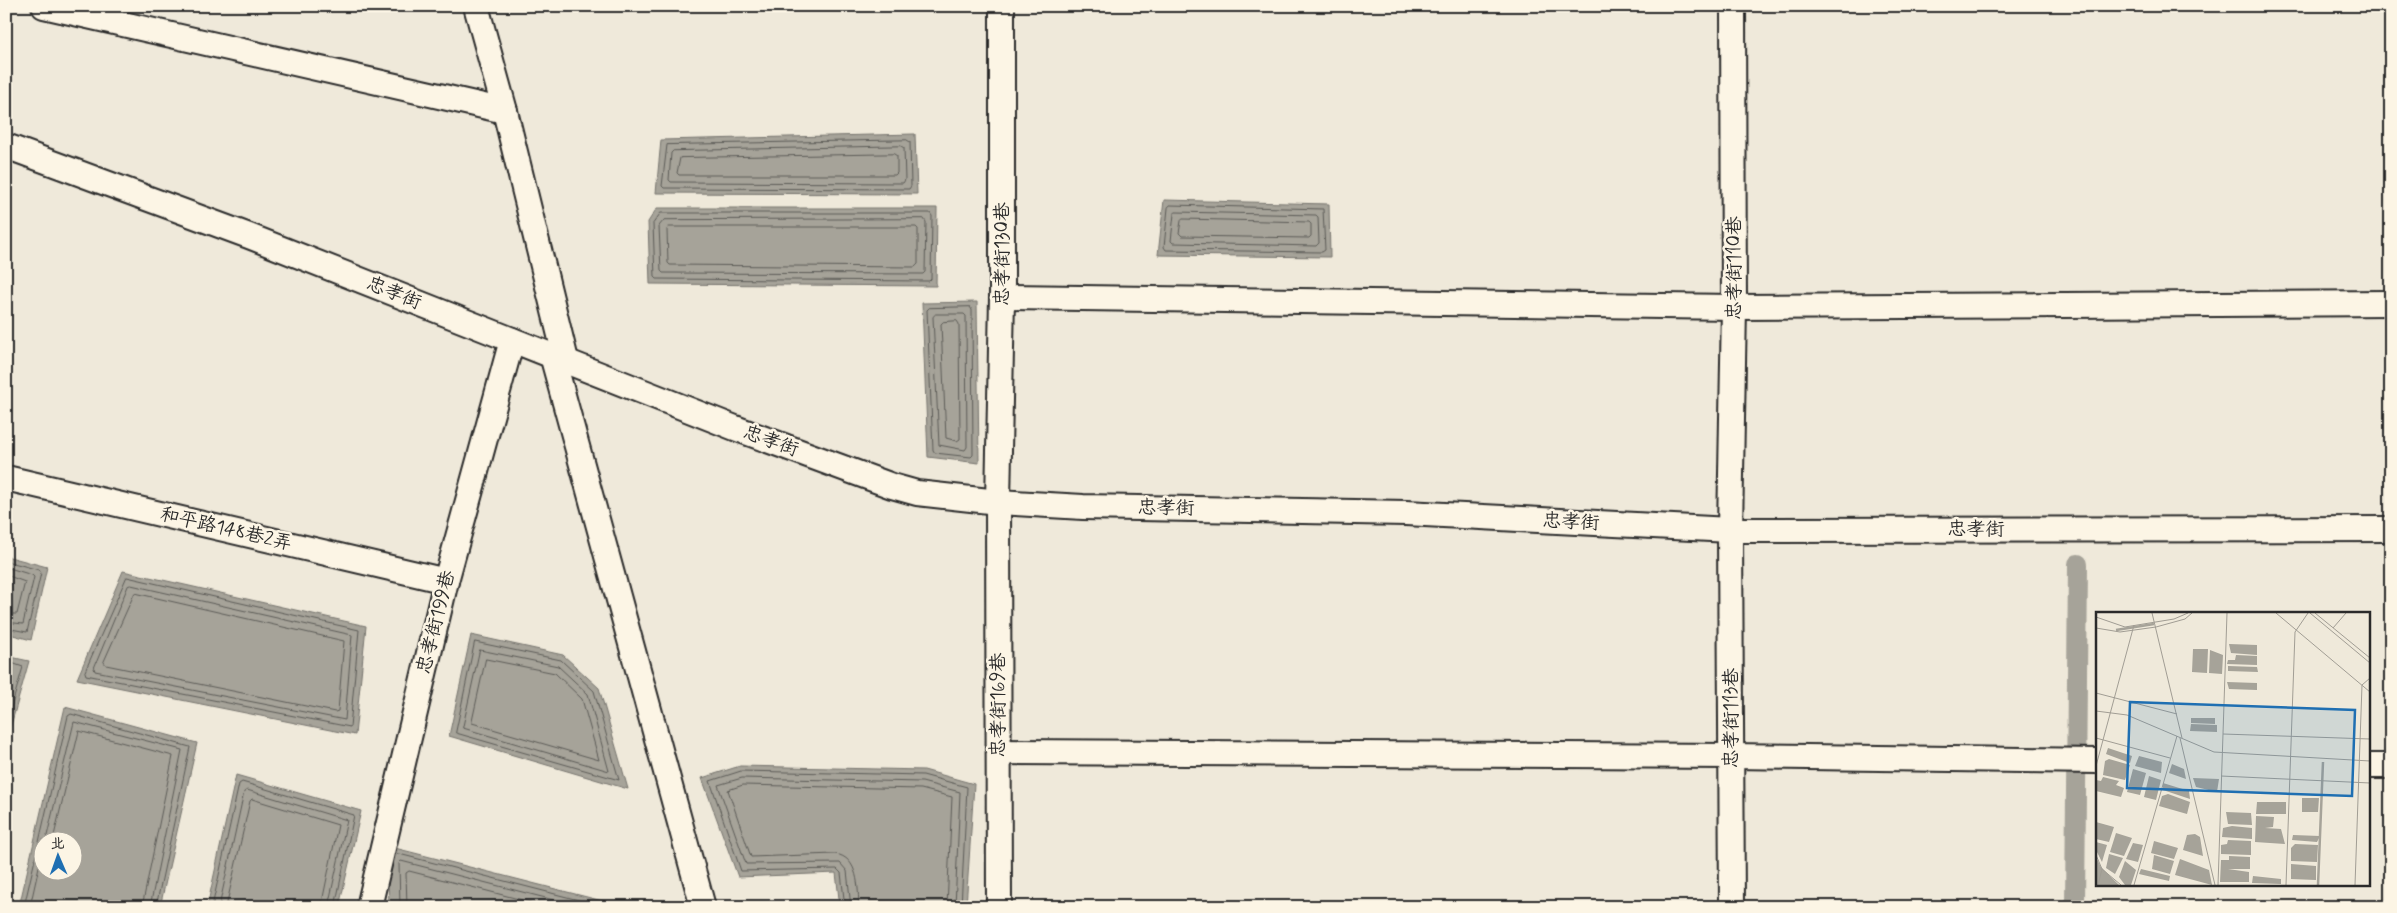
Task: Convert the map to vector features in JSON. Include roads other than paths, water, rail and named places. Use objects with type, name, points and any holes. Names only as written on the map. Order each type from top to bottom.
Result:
[{"type":"street","points":[[44,6],[505,111]]},
{"type":"street","points":[[476,6],[505,111],[559,358],[703,907]]},
{"type":"street","name":"忠孝街130巷","points":[[998,502],[1002,297],[1002,6]]},
{"type":"street","name":"忠孝街110巷","points":[[1730,530],[1734,307],[1732,6]]},
{"type":"street","name":"忠孝街","points":[[6,146],[249,236],[735,428],[892,486],[917,492],[998,502],[1084,507],[1406,514],[1730,530],[2391,529]]},
{"type":"street","points":[[1002,297],[1734,307],[2391,303]]},
{"type":"street","name":"忠孝街199巷","points":[[369,907],[446,581],[512,340]]},
{"type":"street","name":"和平路148巷2弄","points":[[6,478],[446,581]]},
{"type":"street","name":"忠孝街169巷","points":[[998,502],[999,907]]},
{"type":"street","name":"忠孝街113巷","points":[[1730,530],[1732,907]]},
{"type":"street","points":[[998,752],[1731,756],[2096,761]]},
{"type":"street","points":[[2370,766],[2391,766]]},
{"type":"water","points":[[915,134],[917,194],[656,193],[661,140]]},
{"type":"water","points":[[1164,200],[1329,204],[1330,257],[1158,255]]},
{"type":"water","points":[[657,208],[937,208],[936,286],[650,284],[648,222]]},
{"type":"water","points":[[977,302],[979,463],[928,457],[922,303]]},
{"type":"water","points":[[6,556],[47,567],[31,640],[6,633]]},
{"type":"water","points":[[123,571],[366,626],[355,735],[77,679]]},
{"type":"water","points":[[471,635],[563,655],[599,688],[628,789],[449,736]]},
{"type":"water","points":[[6,656],[29,661],[6,743]]},
{"type":"water","points":[[65,707],[197,743],[160,907],[19,907],[32,850],[32,880],[82,880],[82,830],[37,830]]},
{"type":"water","points":[[740,766],[924,770],[974,784],[966,907],[840,907],[836,873],[738,877],[702,778]]},
{"type":"water","points":[[236,775],[361,811],[339,907],[207,907]]},
{"type":"water","points":[[387,846],[626,907],[389,907]]},
{"type":"waterway","points":[[2075,907],[2078,564]]}]
